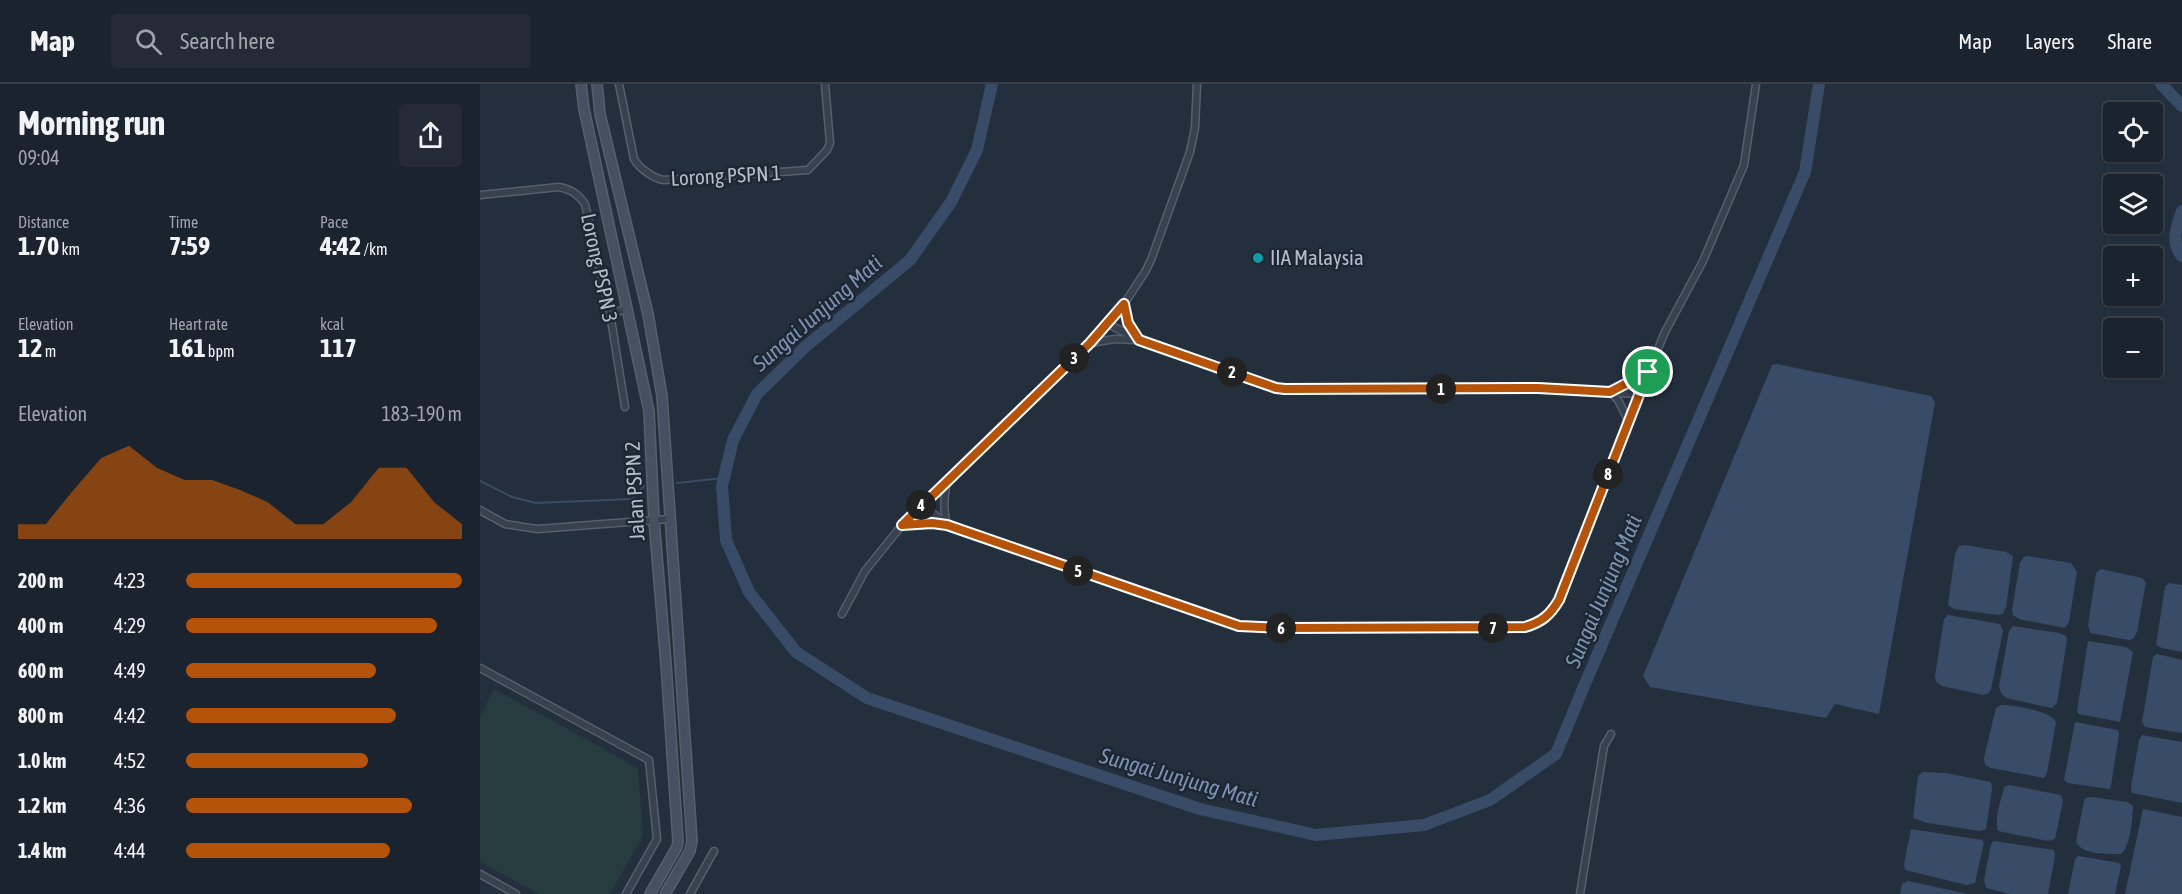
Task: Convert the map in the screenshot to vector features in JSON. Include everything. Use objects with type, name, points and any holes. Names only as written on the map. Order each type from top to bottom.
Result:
[{"type":"street","name":"Jalan PSPN 2","points":[[581,84],[584,109],[650,411],[654,520],[678,841],[677,847],[650,894]]},
{"type":"street","name":"Jalan PSPN 2","points":[[597,84],[600,114],[648,314],[662,396],[692,841],[690,851],[665,894]]},
{"type":"street","name":"Lorong PSPN 1","points":[[619,84],[634,159],[637,165],[658,180],[808,170],[827,150],[830,143],[825,84]]},
{"type":"street","points":[[843,614],[865,572],[902,525],[1090,343],[1124,304],[1145,272],[1183,177],[1195,128],[1197,84]]},
{"type":"street","points":[[902,525],[925,523],[947,525],[1239,626],[1282,628],[1525,627],[1536,624],[1546,618],[1559,600],[1628,420],[1665,332],[1703,261],[1744,165],[1756,84]]},
{"type":"street","name":"Lorong PSPN 3","points":[[480,195],[559,187],[570,189],[579,195],[585,204],[610,313],[625,407]]},
{"type":"street","points":[[1124,304],[1128,323],[1139,340]]},
{"type":"street","points":[[610,313],[628,309]]},
{"type":"street","points":[[1108,324],[1139,340],[1276,388],[1538,388],[1639,394]]},
{"type":"street","points":[[1090,343],[1114,339],[1139,340]]},
{"type":"street","points":[[1610,392],[1648,372]]},
{"type":"street","points":[[1610,392],[1618,400],[1628,420]]},
{"type":"street","points":[[947,480],[944,497],[947,525]]},
{"type":"street","points":[[921,505],[947,525]]},
{"type":"street","points":[[480,510],[505,524],[537,529],[669,519]]},
{"type":"street","points":[[480,668],[649,760],[657,839],[626,894]]},
{"type":"street","points":[[1580,894],[1604,746],[1611,735]]},
{"type":"street","points":[[690,894],[714,851]]},
{"type":"street","points":[[480,874],[516,894]]},
{"type":"green space","points":[[494,689],[638,769],[643,836],[610,894],[539,894],[480,862],[480,716]]},
{"type":"water","points":[[1777,364],[1931,396],[1935,402],[1879,714],[1835,704],[1826,718],[1650,687],[1643,676],[1772,365]]},
{"type":"water","points":[[1959,546],[2006,552],[2013,556],[2003,614],[1954,609],[1948,605],[1955,554]]},
{"type":"water","points":[[2024,557],[2071,563],[2077,572],[2069,622],[2065,628],[2019,619],[2013,615],[2020,563]]},
{"type":"water","points":[[2101,569],[2142,578],[2146,582],[2137,632],[2133,639],[2090,633],[2088,625],[2096,573]]},
{"type":"water","points":[[2169,583],[2182,585],[2182,652],[2156,645],[2165,587]]},
{"type":"water","points":[[1948,615],[2000,624],[2003,631],[1989,693],[1983,695],[1942,686],[1936,682],[1944,619]]},
{"type":"water","points":[[2013,626],[2066,636],[2057,703],[2052,708],[2006,698],[2001,693],[1999,686],[2009,631]]},
{"type":"water","points":[[2088,641],[2126,647],[2133,652],[2120,722],[2079,714],[2077,711]]},
{"type":"water","points":[[2157,654],[2182,660],[2182,733],[2145,727],[2142,722],[2153,657]]},
{"type":"water","points":[[2001,705],[2040,712],[2053,718],[2056,722],[2047,773],[2044,778],[1985,765],[1984,758],[1996,708]]},
{"type":"water","points":[[2075,722],[2118,730],[2109,789],[2068,783],[2064,780]]},
{"type":"water","points":[[2142,735],[2182,742],[2182,803],[2132,793],[2139,740]]},
{"type":"water","points":[[1923,772],[1946,773],[1991,782],[1986,829],[1980,831],[1928,823],[1913,818],[1918,776]]},
{"type":"water","points":[[2009,785],[2061,795],[2063,801],[2055,839],[2048,841],[1998,831],[2000,803],[2004,787]]},
{"type":"water","points":[[2085,798],[2127,802],[2133,806],[2129,839],[2121,854],[2089,851],[2079,846],[2076,841]]},
{"type":"water","points":[[2143,809],[2182,817],[2182,894],[2125,894]]},
{"type":"water","points":[[1911,829],[1982,840],[1984,842],[1975,883],[1967,885],[1905,870],[1904,864]]},
{"type":"water","points":[[1994,841],[2054,850],[2055,856],[2048,894],[2010,894],[1986,888],[1984,880],[1991,844]]},
{"type":"water","points":[[2078,856],[2119,863],[2121,866],[2115,894],[2068,894],[2075,859]]},
{"type":"water","points":[[1908,881],[1968,894],[1900,894],[1902,884]]},
{"type":"waterway","name":"Sungai Junjung Mati","points":[[992,84],[977,150],[951,202],[910,260],[805,347],[757,394],[733,440],[722,486],[726,540],[749,592],[796,652],[867,698],[1200,809],[1316,835],[1424,825],[1490,800],[1556,754],[1805,172],[1819,84]]},
{"type":"waterway","name":"Sungai Junjung Mati","points":[[2161,84],[2182,106]]},
{"type":"waterway","name":"Sungai Junjung Mati","points":[[2182,211],[2175,240],[2182,256]]},
{"type":"waterway","points":[[677,483],[723,478]]},
{"type":"waterway","points":[[480,481],[512,497],[536,503],[632,499],[644,486]]},
{"type":"place","name":"IIA Malaysia","points":[[1258,258]]},
{"type":"route","points":[[1124,304],[1128,323],[1139,340],[1276,388],[1538,388],[1610,392],[1648,372],[1559,600],[1546,618],[1525,627],[1282,628],[1239,626],[947,525],[917,523],[902,525],[1090,343],[1124,304]]}]
